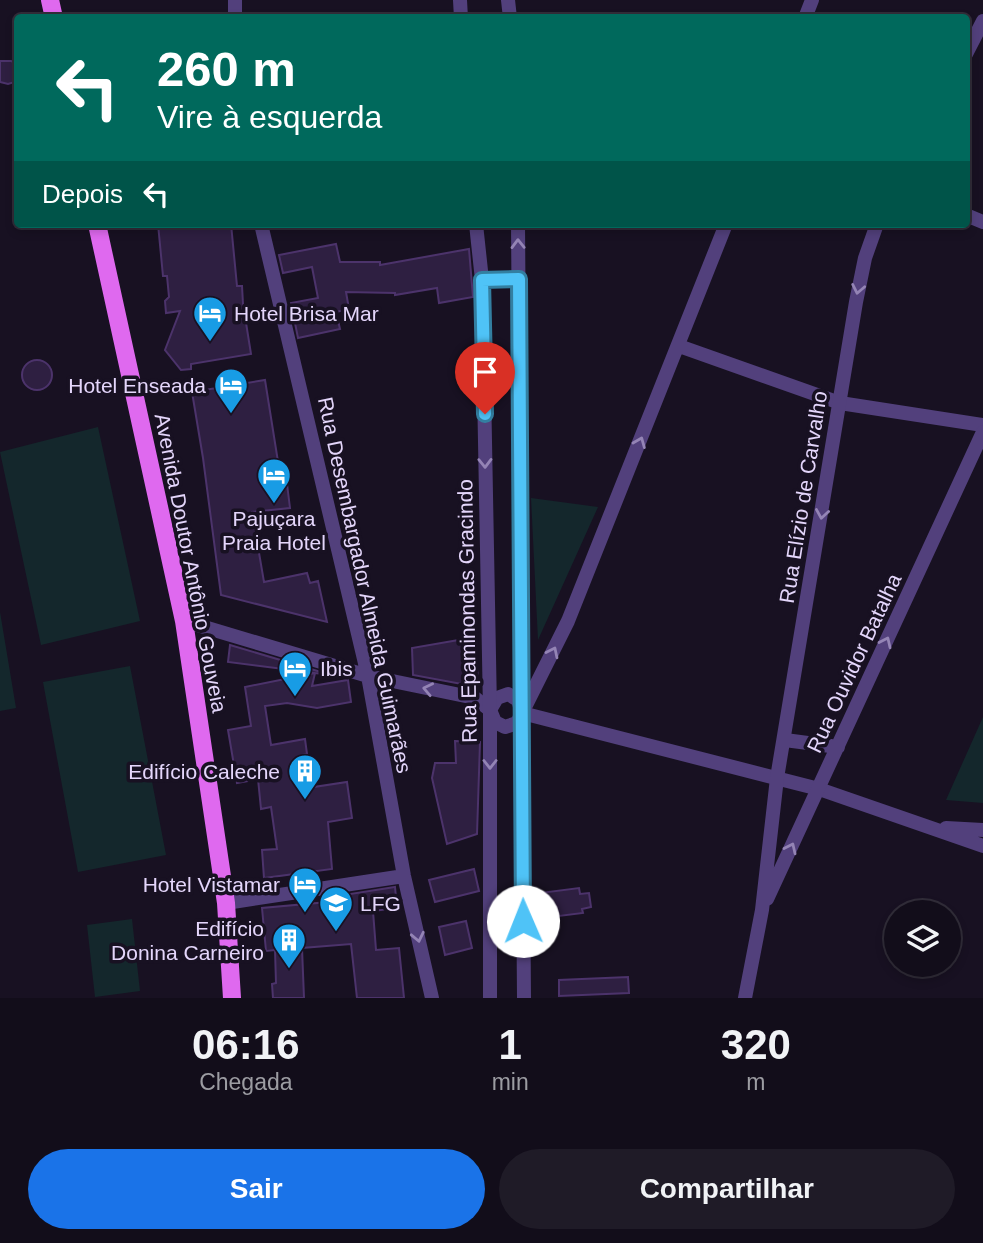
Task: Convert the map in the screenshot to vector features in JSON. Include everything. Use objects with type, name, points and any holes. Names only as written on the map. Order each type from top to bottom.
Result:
[{"type":"main road","name":"Avenida Doutor Antônio Gouveia","points":[[98,228],[184,621],[226,903],[232,998]]},
{"type":"street","points":[[970,46],[983,22]]},
{"type":"street","name":"Rua Desembargador Almeida Guimarães","points":[[262,228],[368,676],[404,876],[432,998]]},
{"type":"street","name":"Rua Epaminondas Gracindo","points":[[476,228],[482,280],[490,710],[490,998]]},
{"type":"street","points":[[518,228],[524,998]]},
{"type":"street","points":[[184,621],[368,676],[475,698],[490,710],[495,722],[505,727],[517,723],[568,621],[724,228]]},
{"type":"street","name":"Rua Elízio de Carvalho","points":[[762,910],[777,778],[865,258],[876,228]]},
{"type":"street","points":[[482,280],[519,279]]},
{"type":"street","points":[[679,346],[840,403],[983,425]]},
{"type":"street","name":"Rua Ouvidor Batalha","points":[[762,910],[983,432]]},
{"type":"street","points":[[490,710],[497,698],[508,694],[517,700],[522,713]]},
{"type":"street","points":[[522,713],[819,789],[983,846]]},
{"type":"street","points":[[785,740],[838,747]]},
{"type":"street","points":[[928,826],[983,830]]},
{"type":"street","points":[[226,903],[404,876]]},
{"type":"street","points":[[745,998],[762,910]]},
{"type":"green space","points":[[98,427],[140,621],[41,645],[0,452]]},
{"type":"green space","points":[[531,498],[598,507],[538,640]]},
{"type":"green space","points":[[0,612],[16,708],[0,711]]},
{"type":"green space","points":[[130,666],[166,855],[78,872],[43,682]]},
{"type":"green space","points":[[983,717],[983,803],[946,800]]},
{"type":"green space","points":[[132,919],[140,991],[95,997],[87,925]]},
{"type":"building","points":[[0,61],[14,63],[14,82],[0,82]]},
{"type":"building","points":[[158,228],[231,228],[237,286],[242,286],[251,354],[191,364],[191,369],[181,370],[165,350],[180,311],[166,313],[165,301],[169,297],[167,276],[163,276]]},
{"type":"building","points":[[336,244],[340,262],[380,262],[380,265],[469,249],[473,297],[439,303],[437,288],[395,295],[346,292],[349,309],[336,312],[340,329],[298,338],[291,303],[318,298],[312,267],[283,273],[279,255]]},
{"type":"building","points":[[37,360],[43,361],[51,369],[51,381],[43,389],[37,390],[31,389],[23,381],[22,375],[23,369],[31,361]]},
{"type":"building","points":[[265,380],[279,468],[285,468],[290,508],[252,512],[264,582],[307,573],[310,583],[318,581],[327,622],[221,595],[192,392]]},
{"type":"building","points":[[476,637],[478,687],[413,675],[412,648]]},
{"type":"building","points":[[230,645],[331,675],[228,662]]},
{"type":"building","points":[[315,673],[312,686],[348,680],[351,702],[317,708],[287,703],[265,706],[271,745],[305,739],[307,754],[302,755],[307,788],[347,782],[352,818],[328,822],[332,869],[264,878],[262,850],[277,849],[271,807],[261,809],[258,779],[237,783],[228,730],[251,726],[245,687]]},
{"type":"building","points":[[455,741],[480,742],[477,834],[447,844],[432,778],[435,763],[456,763]]},
{"type":"building","points":[[474,869],[479,891],[435,902],[429,880]]},
{"type":"building","points":[[395,887],[397,908],[373,911],[376,950],[399,948],[404,998],[357,998],[351,944],[302,948],[304,998],[273,998],[272,984],[276,983],[275,950],[266,951],[262,908],[350,900],[350,894]]},
{"type":"building","points":[[579,888],[580,894],[589,893],[591,907],[582,909],[583,913],[543,918],[540,893]]},
{"type":"building","points":[[466,921],[472,948],[445,955],[439,927]]},
{"type":"building","points":[[628,977],[629,993],[559,996],[559,980]]},
{"type":"place","name":"Hotel Brisa Mar","points":[[210,343]]},
{"type":"place","name":"Hotel Enseada","points":[[231,415]]},
{"type":"place","name":"Pajuçara Praia Hotel","points":[[274,505]]},
{"type":"place","name":"Ibis","points":[[295,698]]},
{"type":"place","name":"Edifício Caleche","points":[[305,801]]},
{"type":"place","name":"Hotel Vistamar","points":[[305,914]]},
{"type":"place","name":"LFG","points":[[336,933]]},
{"type":"place","name":"Edifício Donina Carneiro","points":[[289,970]]},
{"type":"route","points":[[485,414],[482,280],[519,279],[523,921]]}]
